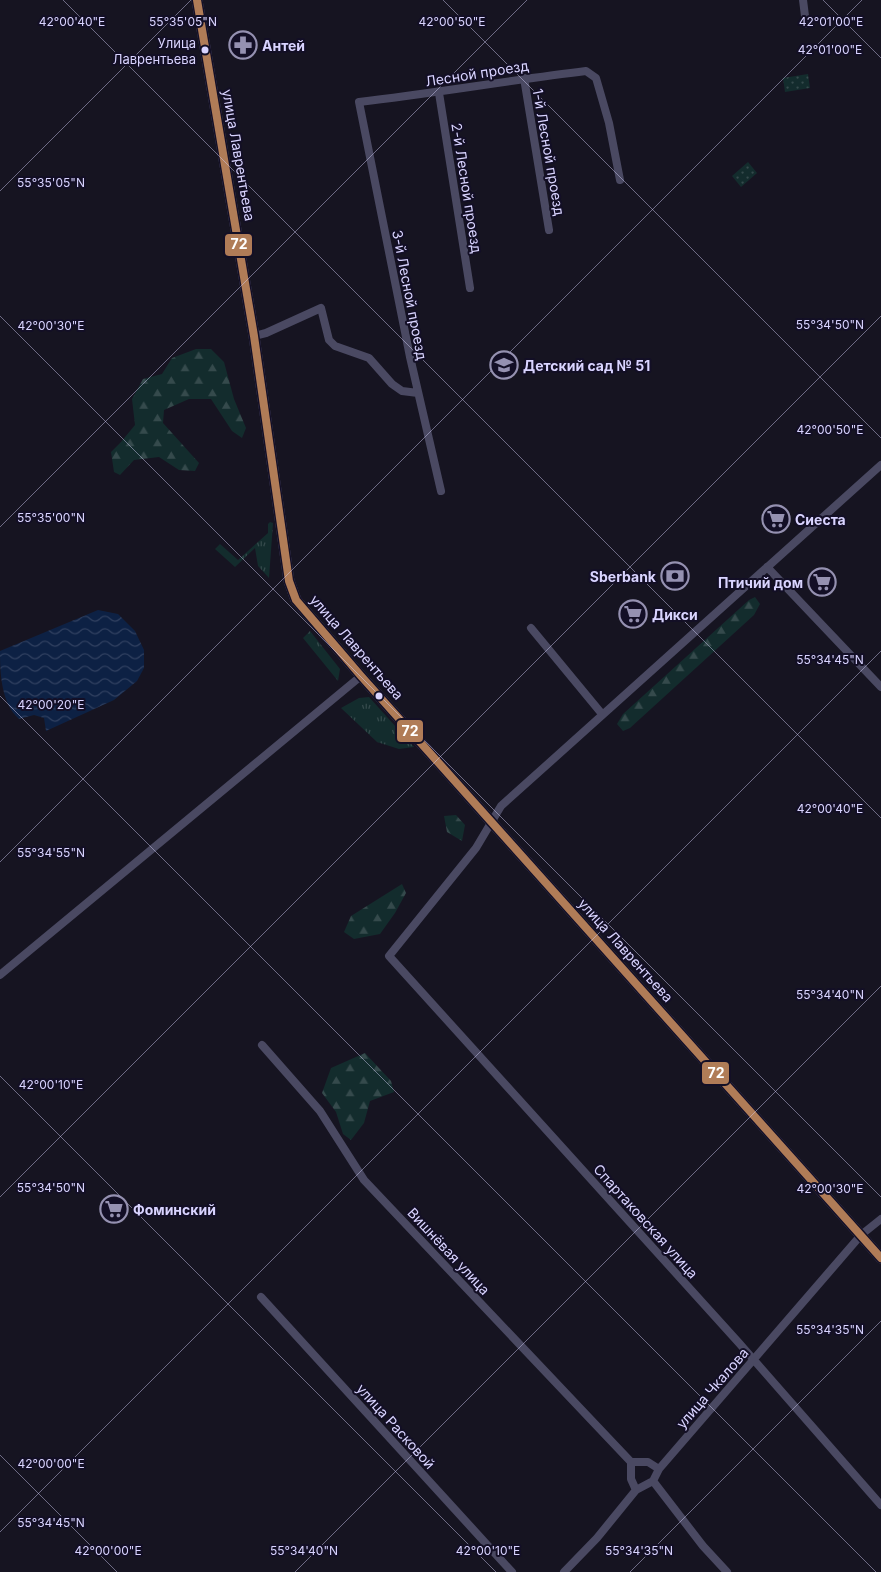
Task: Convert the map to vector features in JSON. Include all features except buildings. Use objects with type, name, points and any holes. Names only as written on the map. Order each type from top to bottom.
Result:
[{"type":"street","name":"улица Лаврентьева","points":[[197,0],[254,336],[289,581],[296,600],[881,1258]]},
{"type":"street","points":[[803,0],[806,24]]},
{"type":"street","name":"Лесной проезд","points":[[359,102],[439,93],[524,78],[586,71],[596,78],[609,123],[620,180]]},
{"type":"street","name":"1-й Лесной проезд","points":[[524,78],[549,230]]},
{"type":"street","name":"2-й Лесной проезд","points":[[439,93],[470,288]]},
{"type":"street","name":"3-й Лесной проезд","points":[[359,102],[418,394],[441,491]]},
{"type":"street","points":[[254,336],[266,333],[321,308],[329,340],[335,346],[369,358],[392,384],[402,391],[418,394]]},
{"type":"street","points":[[492,821],[502,806],[602,714],[881,465]]},
{"type":"street","points":[[767,567],[881,687]]},
{"type":"street","points":[[531,628],[602,714]]},
{"type":"street","points":[[0,975],[362,676]]},
{"type":"street","name":"Спартаковская улица","points":[[492,821],[476,848],[389,956],[881,1505]]},
{"type":"street","name":"Вишнёвая улица","points":[[262,1045],[320,1111],[364,1180],[631,1462]]},
{"type":"street","name":"улица Чкалова","points":[[654,1481],[659,1469],[861,1235],[881,1219]]},
{"type":"street","name":"улица Расковой","points":[[261,1297],[512,1572]]},
{"type":"street","points":[[636,1490],[631,1478],[631,1462],[648,1462],[659,1469]]},
{"type":"street","points":[[564,1572],[597,1538],[636,1490],[654,1481],[703,1546],[727,1572]]},
{"type":"green space","points":[[808,74],[810,88],[785,92],[783,78]]},
{"type":"green space","points":[[748,162],[757,173],[741,187],[732,176]]},
{"type":"green space","points":[[196,349],[211,349],[224,362],[234,399],[246,428],[242,438],[232,431],[211,399],[189,399],[164,410],[163,423],[199,463],[195,471],[179,470],[159,457],[134,460],[120,475],[114,472],[111,452],[135,425],[132,399],[143,379],[162,374],[172,358]]},
{"type":"green space","points":[[270,522],[273,523],[269,578],[258,566],[255,548],[235,567],[215,549],[220,544],[238,560],[268,533],[268,524]]},
{"type":"green space","points":[[755,597],[760,604],[754,615],[630,728],[623,731],[617,724],[623,714],[749,600]]},
{"type":"green space","points":[[310,631],[340,669],[338,681],[303,638]]},
{"type":"green space","points":[[369,697],[414,747],[399,749],[377,742],[341,708],[359,698]]},
{"type":"green space","points":[[456,815],[465,825],[462,841],[447,832],[444,816]]},
{"type":"green space","points":[[402,884],[406,893],[380,934],[354,939],[344,932],[351,916]]},
{"type":"green space","points":[[365,1053],[391,1081],[394,1092],[370,1101],[364,1123],[351,1140],[343,1134],[336,1112],[322,1093],[331,1068]]},
{"type":"water","points":[[98,610],[118,614],[135,631],[144,650],[144,668],[137,681],[114,700],[46,731],[44,718],[34,715],[19,719],[8,705],[5,696],[0,669],[0,651]]},
{"type":"transit line","name":"72","points":[[197,0],[254,336],[289,581],[296,600],[361,676],[881,1258]]},
{"type":"place","name":"Антей","points":[[243,45]]},
{"type":"place","name":"Улица Лаврентьева","points":[[205,50]]},
{"type":"place","name":"Детский сад № 51","points":[[504,365]]},
{"type":"place","name":"Сиеста","points":[[776,519]]},
{"type":"place","name":"Sberbank","points":[[675,576]]},
{"type":"place","name":"Птичий дом","points":[[822,582]]},
{"type":"place","name":"Дикси","points":[[633,614]]},
{"type":"place","name":"Фоминский","points":[[114,1209]]}]
